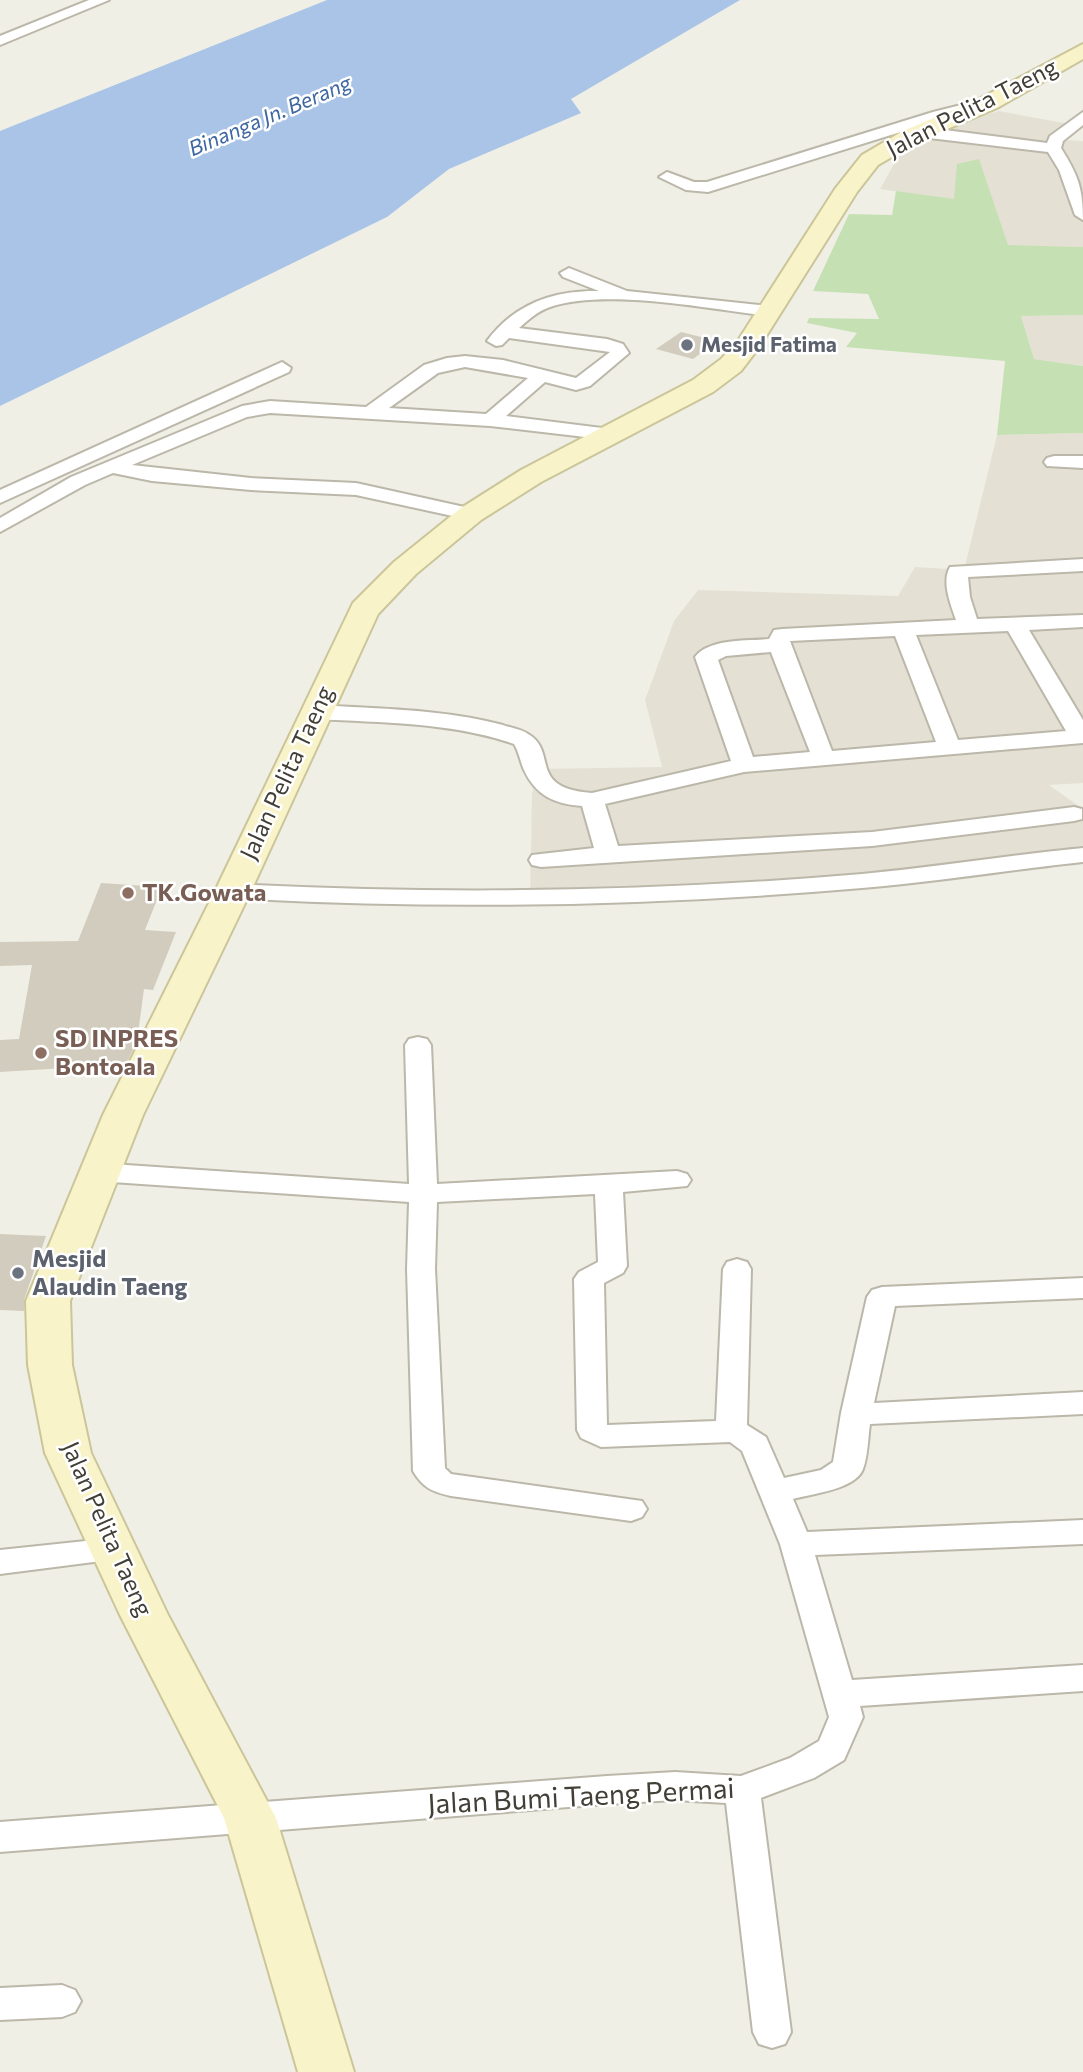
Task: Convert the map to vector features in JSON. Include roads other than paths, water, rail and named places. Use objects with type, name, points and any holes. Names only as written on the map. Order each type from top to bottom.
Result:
[{"type":"street","points":[[0,41],[102,0]]},
{"type":"street","name":"Jalan Pelita Taeng","points":[[326,2072],[250,1818],[151,1627],[68,1453],[50,1365],[48,1301],[97,1172],[122,1115],[233,891],[364,610],[405,568],[471,513],[531,476],[703,386],[731,365],[747,346],[847,188],[870,160],[922,132],[989,103],[1083,50]]},
{"type":"street","points":[[667,177],[692,187],[708,187],[938,115],[989,103]]},
{"type":"street","points":[[1055,144],[1083,117]]},
{"type":"street","points":[[922,132],[1055,144],[1083,139]]},
{"type":"street","points":[[1055,144],[1075,170],[1083,215]]},
{"type":"street","points":[[569,273],[634,298]]},
{"type":"street","points":[[477,361],[531,309],[568,297],[634,298],[769,311]]},
{"type":"street","points":[[369,414],[431,369],[453,362],[477,361],[576,384],[583,382],[620,353],[613,345],[598,342],[505,332]]},
{"type":"street","points":[[0,497],[282,368]]},
{"type":"street","points":[[490,420],[540,377]]},
{"type":"street","points":[[0,526],[78,481],[242,412],[270,407],[490,420],[611,434]]},
{"type":"street","points":[[162,423],[226,419]]},
{"type":"street","points":[[1054,462],[1083,462]]},
{"type":"street","points":[[110,467],[152,475],[251,484],[356,489],[471,513]]},
{"type":"street","points":[[969,627],[959,597],[957,571],[1083,565]]},
{"type":"street","points":[[824,758],[779,637],[791,632],[1083,621]]},
{"type":"street","points":[[317,712],[436,720],[508,734],[522,739],[528,747],[536,771],[547,788],[565,798],[592,800],[744,765],[1082,736],[1015,624]]},
{"type":"street","points":[[903,629],[950,749]]},
{"type":"street","points":[[744,765],[706,657],[722,650],[780,645]]},
{"type":"street","points":[[592,800],[608,854]]},
{"type":"street","points":[[541,860],[872,839],[1074,814]]},
{"type":"street","points":[[233,891],[349,898],[676,895],[887,879],[1083,855]]},
{"type":"street","points":[[418,1045],[423,1194],[421,1269],[429,1471],[439,1482],[451,1485],[631,1509]]},
{"type":"street","points":[[97,1172],[423,1194],[677,1180]]},
{"type":"street","points":[[608,1184],[613,1266],[589,1279],[592,1430],[601,1436],[732,1431],[737,1269]]},
{"type":"street","points":[[773,1492],[830,1479],[848,1468],[856,1413],[882,1297],[1083,1288]]},
{"type":"street","points":[[856,1413],[891,1414],[1083,1403]]},
{"type":"street","name":"Jalan Bumi Taeng Permai","points":[[0,1838],[675,1786],[742,1790],[802,1768],[832,1750],[846,1717],[796,1544],[755,1445],[741,1434],[732,1431]]},
{"type":"street","points":[[796,1544],[1083,1532]]},
{"type":"street","points":[[0,1562],[114,1550]]},
{"type":"street","points":[[840,1694],[1083,1678]]},
{"type":"street","points":[[742,1790],[772,2032]]},
{"type":"street","points":[[0,2004],[62,2001]]},
{"type":"water","name":"Binanga Jn. Berang","points":[[327,0],[740,0],[571,99],[581,113],[449,169],[387,217],[0,406],[0,131]]},
{"type":"place","name":"Mesjid Fatima","points":[[687,345]]},
{"type":"place","name":"TK.Gowata","points":[[128,893]]},
{"type":"place","name":"SD INPRES Bontoala","points":[[41,1053]]},
{"type":"place","name":"Mesjid Alaudin Taeng","points":[[18,1273]]}]
